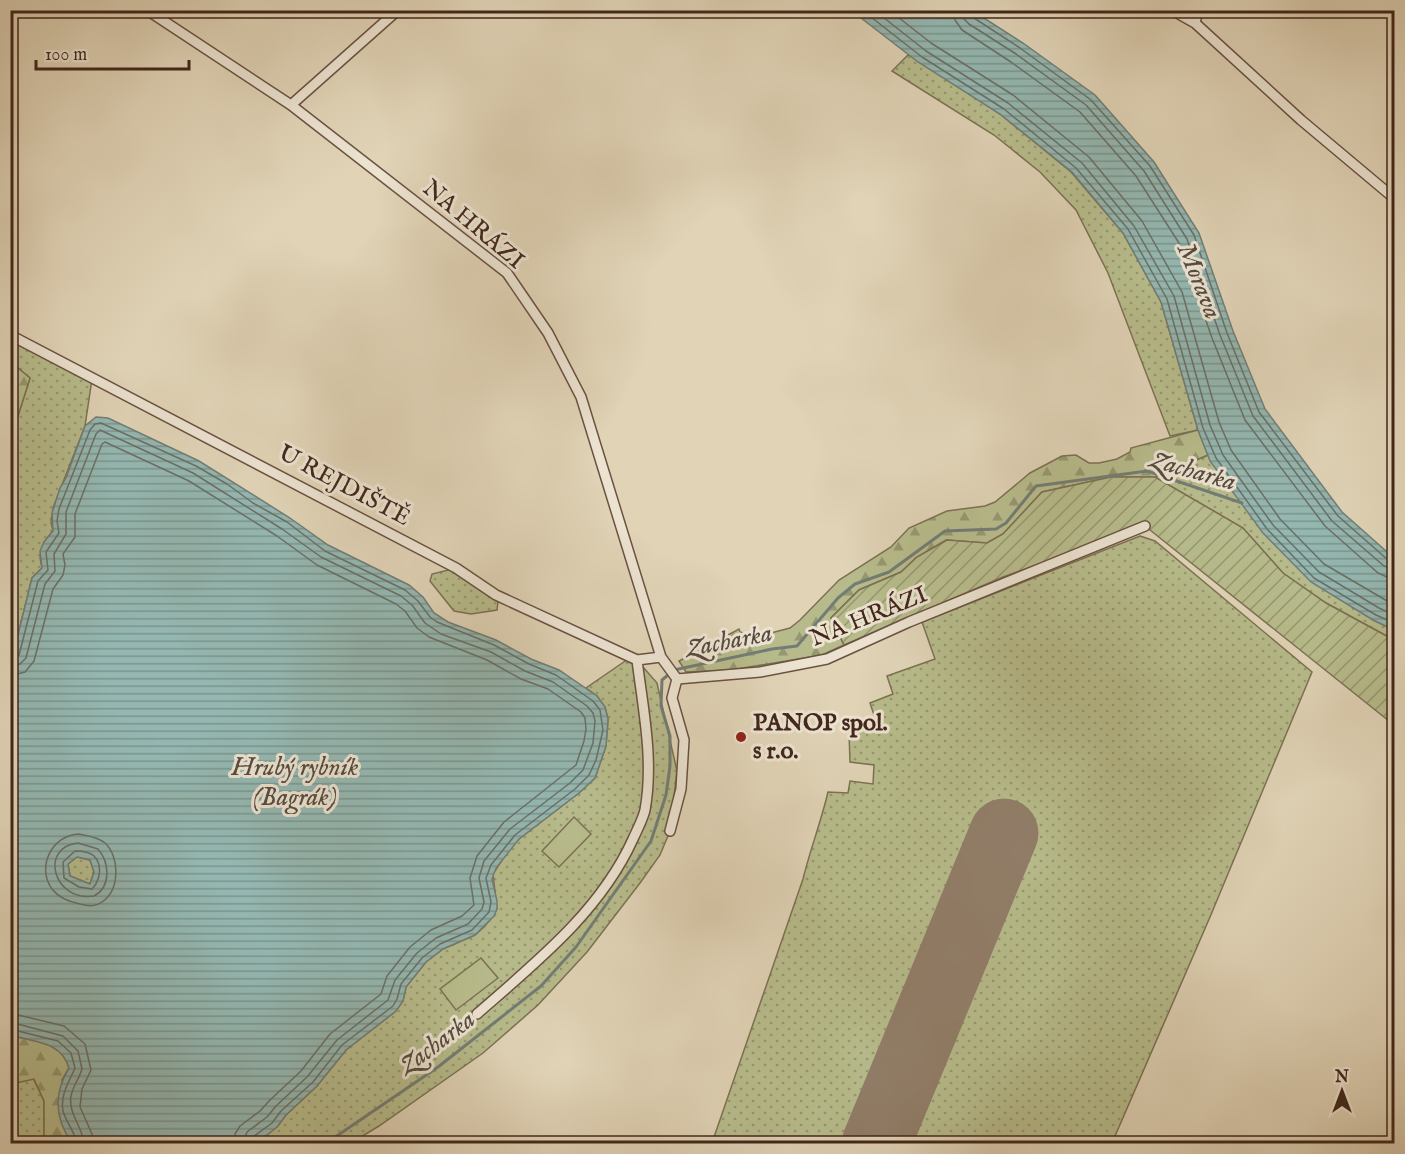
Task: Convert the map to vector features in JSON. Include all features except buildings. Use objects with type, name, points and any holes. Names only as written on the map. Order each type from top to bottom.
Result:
[{"type":"street","name":"NA HRÁZI","points":[[147,10],[291,105],[507,273],[548,333],[581,397],[664,660],[676,677],[760,672],[827,659],[909,622],[1145,526]]},
{"type":"street","points":[[291,105],[398,10]]},
{"type":"street","points":[[1172,10],[1195,23],[1301,120],[1395,198]]},
{"type":"street","points":[[1195,23],[1198,10]]},
{"type":"street","name":"U REJDIŠTĚ","points":[[10,335],[456,568],[496,595],[637,660]]},
{"type":"street","points":[[477,1014],[560,942],[624,859],[645,812],[648,777],[647,744],[637,660],[664,660]]},
{"type":"street","points":[[670,831],[681,789],[684,740],[672,698],[676,677]]},
{"type":"green space","points":[[909,54],[1000,114],[1071,172],[1123,233],[1161,302],[1198,430],[1170,436],[1108,273],[1076,210],[1040,172],[994,135],[892,71]]},
{"type":"green space","points":[[11,335],[92,379],[85,426],[53,508],[51,522],[53,531],[44,542],[40,558],[42,568],[32,578],[11,663],[11,438],[30,378],[18,368],[11,369]]},
{"type":"green space","points":[[18,368],[30,378],[11,438],[11,369]]},
{"type":"green space","points":[[1198,430],[1208,455],[1155,477],[1111,477],[1042,492],[1003,534],[987,543],[946,540],[917,557],[901,572],[859,590],[831,618],[844,645],[822,655],[731,670],[686,672],[679,661],[739,629],[740,632],[747,634],[767,634],[790,628],[839,580],[891,547],[909,528],[947,511],[985,506],[995,502],[1030,473],[1062,456],[1076,455],[1089,463],[1099,463],[1117,459],[1130,452],[1131,448]]},
{"type":"green space","points":[[1208,455],[1211,461],[1373,620],[1394,630],[1394,640],[1326,603],[1283,573],[1243,528],[1155,477]]},
{"type":"green space","points":[[1111,477],[1155,477],[1243,528],[1283,573],[1326,603],[1394,640],[1394,725],[1145,526],[1003,577],[844,645],[831,618],[859,590],[901,572],[917,557],[947,540],[987,543],[1003,534],[1042,492]]},
{"type":"green space","points":[[1140,536],[1155,541],[1312,672],[1210,917],[1112,1143],[903,1143],[1029,840],[985,822],[851,1143],[712,1143],[803,879],[828,792],[848,793],[850,781],[873,784],[874,765],[850,762],[849,732],[876,721],[870,703],[893,694],[887,676],[935,659],[922,622]]},
{"type":"green space","points":[[456,568],[496,595],[497,610],[471,614],[454,611],[430,581],[432,574]]},
{"type":"green space","points":[[631,657],[637,660],[657,683],[677,771],[670,831],[660,855],[640,883],[587,952],[538,1005],[483,1053],[379,1126],[351,1143],[259,1144],[257,1141],[277,1127],[286,1115],[317,1086],[346,1050],[396,1011],[403,1001],[406,987],[426,962],[443,949],[475,935],[485,926],[497,909],[493,874],[508,851],[519,839],[595,778],[606,746],[608,719],[605,707],[597,696],[586,688]]},
{"type":"green space","points":[[574,817],[591,834],[559,867],[542,851]]},
{"type":"green space","points":[[77,857],[90,860],[94,872],[90,884],[70,876],[68,864]]},
{"type":"green space","points":[[481,958],[498,978],[456,1010],[440,989]]},
{"type":"green space","points":[[10,1035],[46,1044],[60,1052],[65,1059],[69,1068],[62,1080],[72,1143],[44,1143],[44,1101],[34,1079],[11,1084]]},
{"type":"green space","points":[[33,1078],[44,1101],[44,1143],[11,1143],[10,1084]]},
{"type":"water","name":"Morava","points":[[852,11],[973,11],[1023,43],[1095,95],[1154,162],[1199,233],[1233,331],[1265,409],[1342,512],[1394,558],[1394,630],[1373,620],[1311,582],[1263,533],[1210,461],[1198,430],[1161,302],[1123,233],[1072,172],[1000,114],[918,62]]},
{"type":"water","name":"Hrubý rybník (Bagrák)","points":[[96,417],[108,418],[199,461],[290,518],[328,545],[409,585],[423,597],[434,613],[448,622],[496,640],[531,659],[559,670],[597,696],[605,707],[608,719],[606,746],[595,778],[519,839],[496,868],[492,879],[497,901],[494,916],[475,935],[443,949],[426,962],[406,987],[403,1001],[396,1011],[346,1050],[317,1086],[286,1115],[277,1127],[250,1143],[72,1143],[62,1125],[58,1106],[60,1087],[69,1068],[65,1059],[60,1052],[46,1044],[11,1035],[11,663],[32,578],[42,568],[40,551],[53,531],[52,513],[85,426]],"holes":[[[77,857],[90,860],[94,872],[90,884],[70,876],[68,864]]]},
{"type":"waterway","name":"Zacharka","points":[[325,1144],[438,1067],[541,986],[576,947],[651,841],[666,795],[670,766],[670,736],[661,706],[662,680],[674,670],[772,649],[797,646],[838,598],[855,584],[889,572],[945,531],[996,529],[1006,523],[1036,486],[1147,471],[1242,503]]},
{"type":"runway","points":[[876,1144],[1004,833]]},
{"type":"railway","points":[[10,28],[16,10]]},
{"type":"place","name":"PANOP spol. s r.o.","points":[[741,737]]}]
